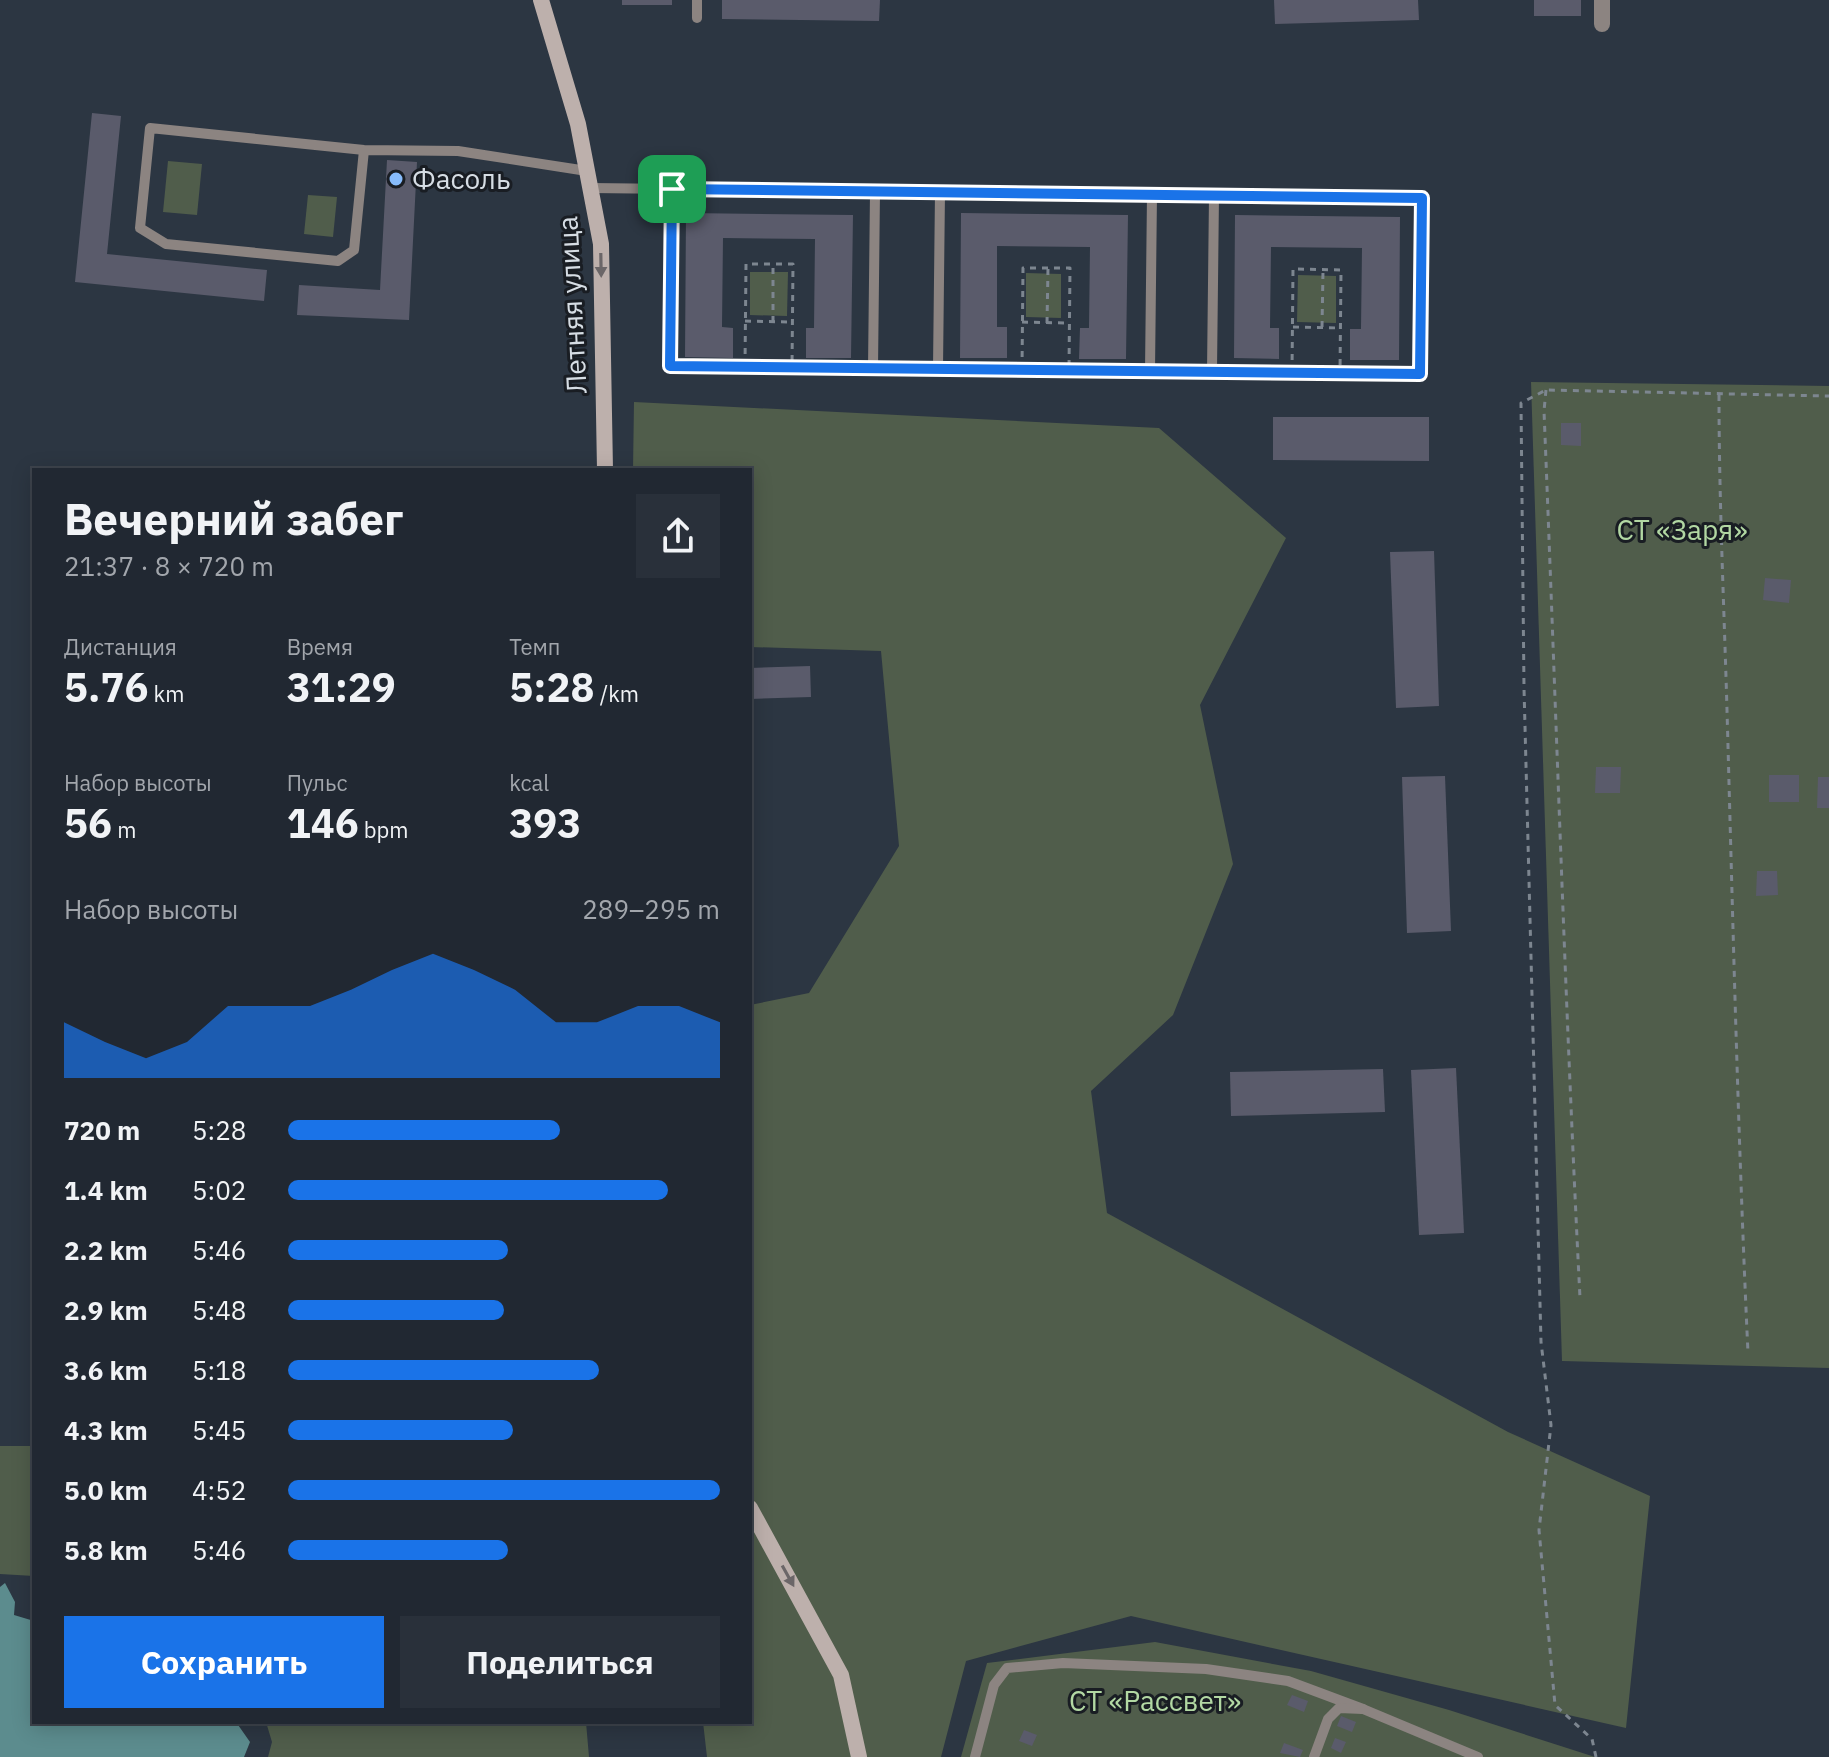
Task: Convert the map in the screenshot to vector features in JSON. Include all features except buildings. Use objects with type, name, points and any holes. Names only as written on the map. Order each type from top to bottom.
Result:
[{"type":"street","name":"Летняя улица","points":[[541,0],[578,124],[601,244],[605,468]]},
{"type":"street","points":[[1602,0],[1602,24]]},
{"type":"street","points":[[752,1512],[841,1675],[859,1757]]},
{"type":"lane","points":[[697,0],[697,18]]},
{"type":"lane","points":[[364,150],[354,250],[338,261],[166,244],[140,228],[150,128],[364,150],[458,151],[587,171]]},
{"type":"lane","points":[[590,188],[1422,198],[1420,374]]},
{"type":"lane","points":[[670,366],[672,189]]},
{"type":"lane","points":[[873,368],[875,192]]},
{"type":"lane","points":[[938,368],[940,192]]},
{"type":"lane","points":[[1150,371],[1152,194]]},
{"type":"lane","points":[[1212,371],[1214,195]]},
{"type":"lane","points":[[975,1757],[994,1685],[1007,1668],[1063,1663],[1206,1669],[1288,1681],[1478,1757]]},
{"type":"lane","points":[[1314,1757],[1328,1719],[1339,1708],[1363,1709]]},
{"type":"path","points":[[745,366],[746,264],[793,264],[792,367]]},
{"type":"path","points":[[773,264],[773,322]]},
{"type":"path","points":[[1022,369],[1023,268],[1070,268],[1069,370]]},
{"type":"path","points":[[1047,323],[1048,268]]},
{"type":"path","points":[[1292,372],[1293,269],[1323,269],[1341,270],[1340,373]]},
{"type":"path","points":[[1322,327],[1323,269]]},
{"type":"path","points":[[745,321],[792,322]]},
{"type":"path","points":[[1022,322],[1069,323]]},
{"type":"path","points":[[1292,327],[1341,328]]},
{"type":"path","points":[[670,366],[1420,374]]},
{"type":"path","points":[[1546,390],[1544,411],[1561,818],[1563,961],[1580,1298]]},
{"type":"path","points":[[1596,1757],[1592,1739],[1555,1705],[1539,1530],[1551,1425],[1541,1342],[1524,688],[1521,403],[1546,390],[1829,396]]},
{"type":"path","points":[[1719,395],[1719,505],[1739,1163],[1748,1353]]},
{"type":"green space","points":[[168,161],[202,164],[197,215],[163,212]]},
{"type":"green space","points":[[308,195],[337,197],[333,237],[304,234]]},
{"type":"green space","points":[[750,272],[788,272],[787,316],[750,315]]},
{"type":"green space","points":[[1026,273],[1061,274],[1061,318],[1026,317]]},
{"type":"green space","points":[[1298,275],[1336,276],[1336,323],[1297,322]]},
{"type":"green space","name":"СТ «Заря»","points":[[1531,382],[1829,386],[1829,1368],[1562,1361]]},
{"type":"green space","points":[[634,402],[1159,428],[1286,538],[1200,705],[1233,864],[1173,1015],[1091,1091],[1107,1213],[1508,1432],[1650,1496],[1626,1728],[1131,1616],[966,1661],[941,1757],[707,1757],[703,1724],[752,1724],[752,1005],[809,993],[899,846],[881,651],[752,647],[752,468],[633,468]]},
{"type":"green space","points":[[0,1446],[32,1446],[32,1576],[0,1574]]},
{"type":"green space","name":"СТ «Рассвет»","points":[[1155,1642],[1311,1671],[1449,1710],[1595,1757],[961,1757],[987,1663]]},
{"type":"green space","points":[[267,1724],[586,1724],[589,1757],[268,1757],[272,1742]]},
{"type":"shaded area","points":[[5,1583],[15,1602],[14,1615],[32,1620],[32,1724],[237,1724],[250,1742],[244,1757],[0,1757],[0,1587]]},
{"type":"place","name":"Фасоль","points":[[396,179]]},
{"type":"route","points":[[672,189],[1422,198],[1420,374],[670,366],[672,189]]}]
